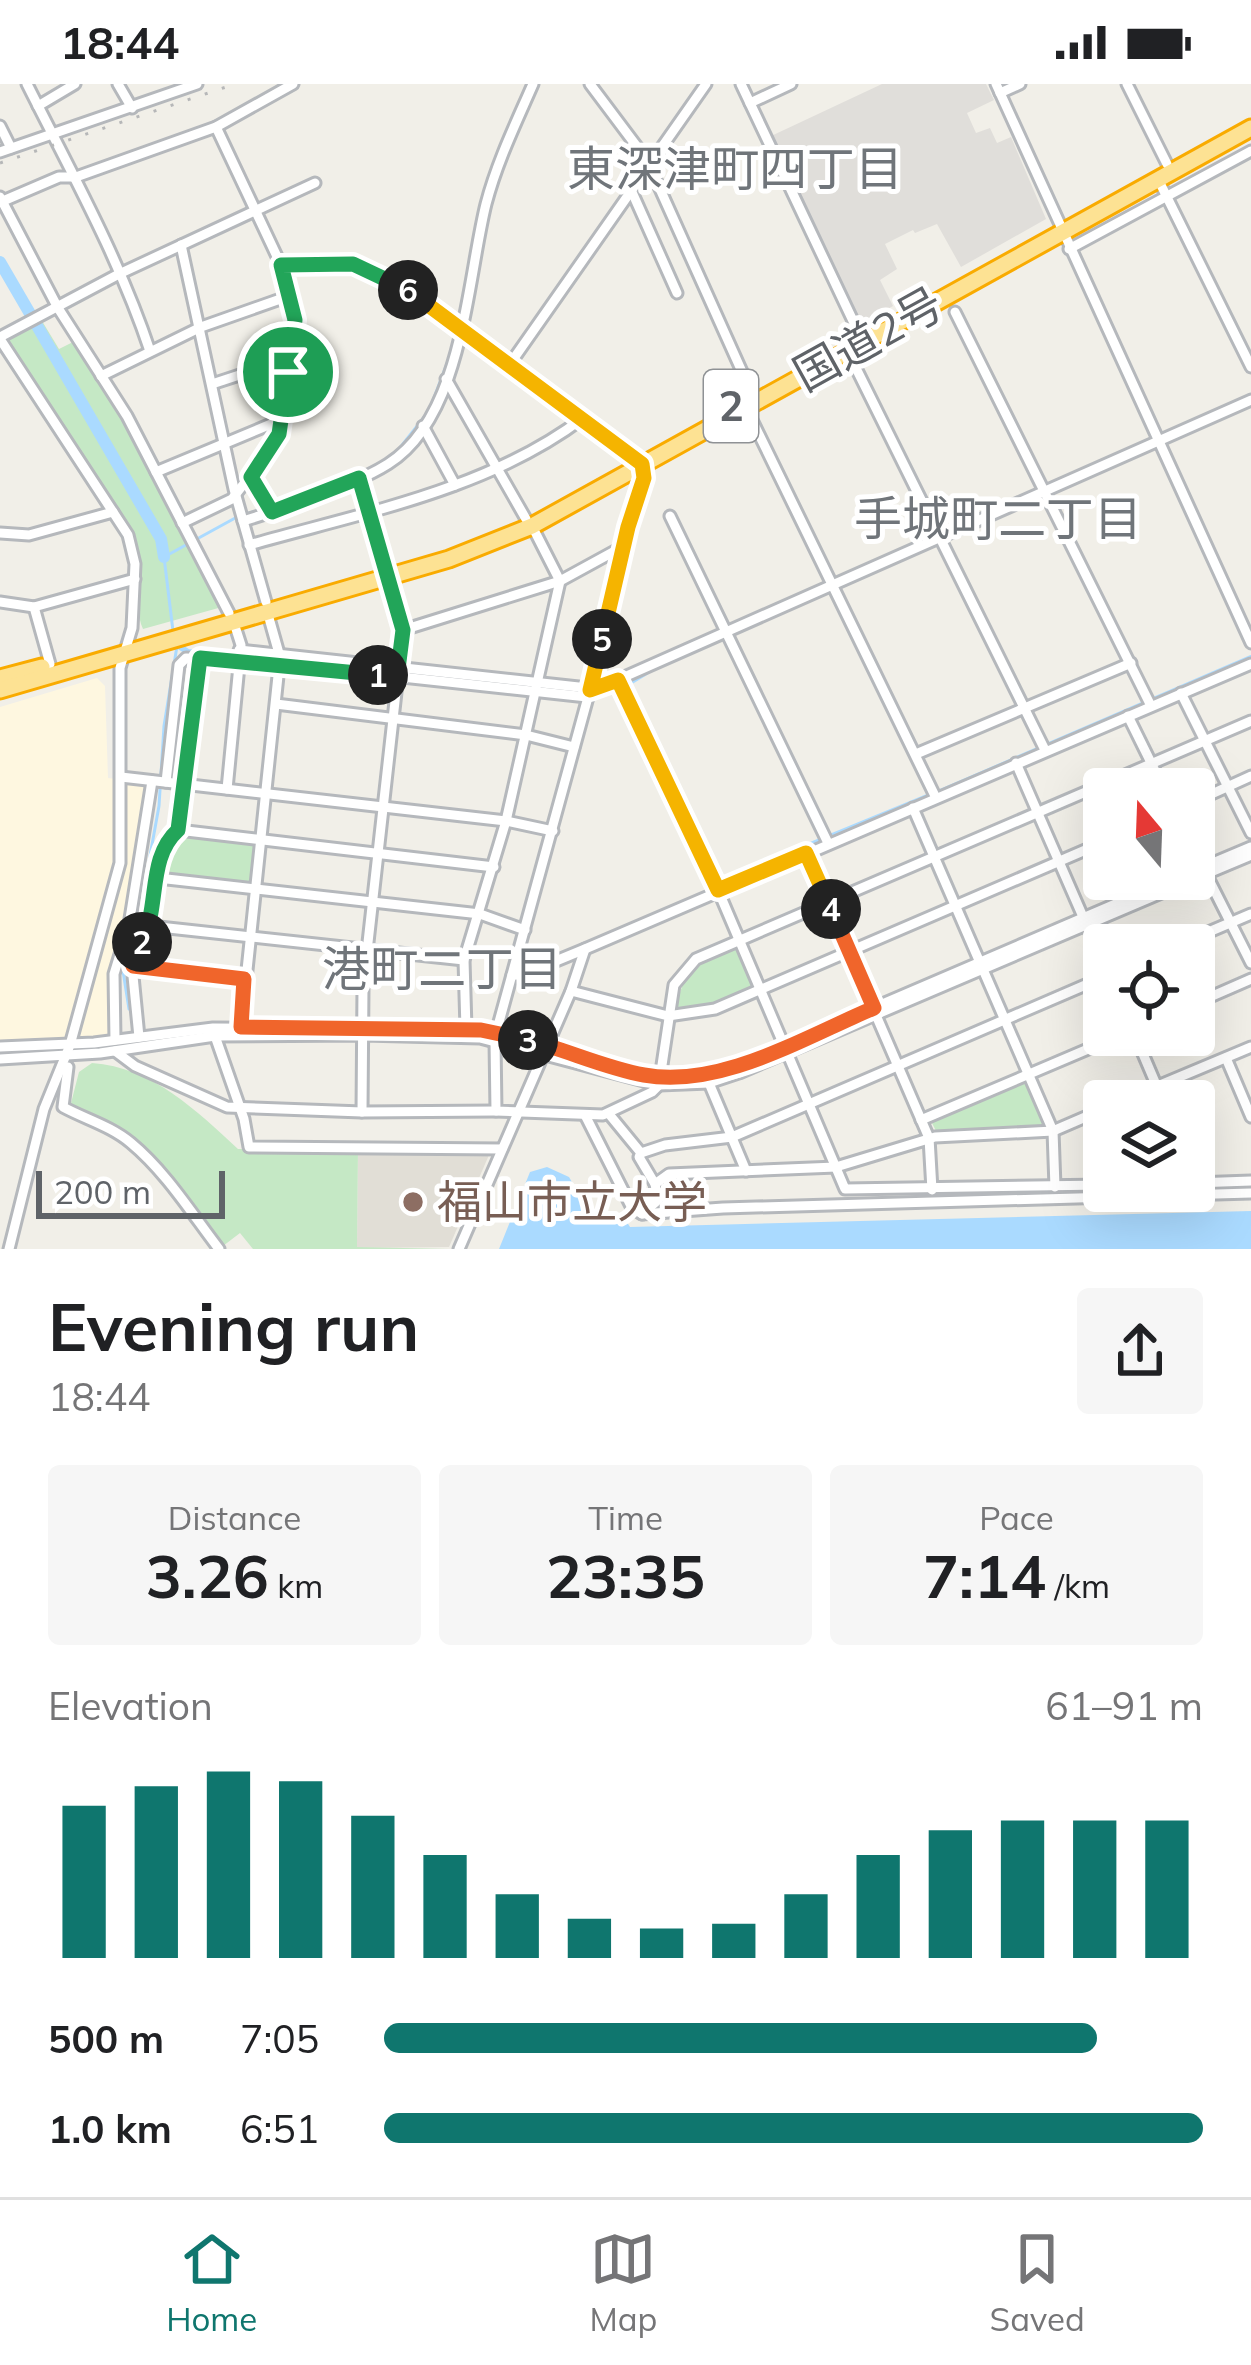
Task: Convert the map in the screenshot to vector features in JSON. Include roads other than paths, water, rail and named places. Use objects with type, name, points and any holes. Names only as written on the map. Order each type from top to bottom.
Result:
[{"type":"highway","name":"国道2号","points":[[1162,172],[1251,118]]},
{"type":"highway","name":"国道2号","points":[[0,690],[184,630],[476,550],[1162,172],[1251,128]]},
{"type":"highway","name":"国道2号","points":[[639,462],[752,394],[856,342]]},
{"type":"highway","name":"国道2号","points":[[0,678],[127,647]]},
{"type":"street","points":[[27,84],[76,177],[150,351]]},
{"type":"street","points":[[38,106],[75,84]]},
{"type":"street","points":[[118,84],[132,108]]},
{"type":"street","points":[[0,126],[6,150],[194,84]]},
{"type":"street","points":[[227,789],[239,654],[231,617],[156,472],[58,308],[1,199],[216,127],[293,84]]},
{"type":"street","points":[[243,520],[389,464],[423,426],[446,379],[462,327],[490,189],[533,84]]},
{"type":"street","points":[[590,84],[649,164],[752,394]]},
{"type":"street","points":[[510,364],[706,84]]},
{"type":"street","points":[[741,84],[938,537],[1045,751]]},
{"type":"street","points":[[1020,84],[998,88],[1251,644]]},
{"type":"street","points":[[1127,84],[1168,199],[1251,367]]},
{"type":"street","points":[[750,103],[785,85]]},
{"type":"street","points":[[182,523],[236,496],[270,450],[283,418],[295,327],[281,265],[216,127]]},
{"type":"street","points":[[1069,249],[1251,151]]},
{"type":"street","points":[[9,1249],[44,1108],[68,1050],[120,863],[120,668],[135,579],[133,550],[113,512],[0,338],[119,274],[315,183]]},
{"type":"street","points":[[632,192],[677,293]]},
{"type":"street","points":[[182,245],[236,496],[280,661],[241,1027]]},
{"type":"street","points":[[281,265],[353,264],[412,292],[639,462],[644,478],[495,1037],[496,1111]]},
{"type":"street","points":[[101,376],[201,327],[290,296]]},
{"type":"street","points":[[955,312],[1151,706]]},
{"type":"street","points":[[212,384],[288,359]]},
{"type":"street","points":[[446,379],[560,581],[506,821],[464,960],[466,1029]]},
{"type":"street","points":[[1251,400],[588,694],[239,654],[186,658],[179,665],[129,925],[114,974],[116,1045],[135,1066],[227,1107],[608,1114],[652,1093],[659,1081],[674,985],[689,964],[1251,721]]},
{"type":"street","points":[[156,472],[283,418]]},
{"type":"street","points":[[250,545],[455,485],[583,418]]},
{"type":"street","points":[[751,418],[936,798]]},
{"type":"street","points":[[423,426],[455,485]]},
{"type":"street","points":[[251,477],[272,512]]},
{"type":"street","points":[[359,478],[403,630],[367,950],[362,1112]]},
{"type":"street","points":[[0,533],[29,535],[113,512]]},
{"type":"street","points":[[670,516],[828,843]]},
{"type":"street","points":[[403,630],[560,581],[624,546]]},
{"type":"street","points":[[0,602],[34,607],[135,579]]},
{"type":"street","points":[[34,607],[50,664]]},
{"type":"street","points":[[139,1037],[133,966],[150,926],[162,847],[178,830],[200,658]]},
{"type":"street","points":[[916,754],[1131,663]]},
{"type":"street","points":[[512,975],[585,949],[1251,664]]},
{"type":"street","points":[[618,680],[718,890],[848,1192],[1083,1185]]},
{"type":"street","points":[[1180,693],[1251,833]]},
{"type":"street","points":[[276,704],[526,735],[574,747]]},
{"type":"street","points":[[1127,716],[1154,768]]},
{"type":"street","points":[[1016,764],[1086,924]]},
{"type":"street","points":[[1215,792],[1251,776]]},
{"type":"street","points":[[121,777],[506,821],[553,831]]},
{"type":"street","points":[[913,808],[1052,1131],[1055,1186]]},
{"type":"street","points":[[178,830],[494,867]]},
{"type":"street","points":[[571,992],[668,1016],[715,1009],[1083,851]]},
{"type":"street","points":[[1215,867],[1251,851]]},
{"type":"street","points":[[806,853],[928,1138],[932,1190]]},
{"type":"street","points":[[158,878],[480,914],[525,930]]},
{"type":"street","points":[[1215,899],[1251,963]]},
{"type":"street","points":[[1085,921],[1130,900]]},
{"type":"street","points":[[0,1059],[215,1036],[466,1029],[659,1081],[709,1083],[1135,900]]},
{"type":"street","points":[[1215,929],[1251,914]]},
{"type":"street","points":[[150,926],[464,960]]},
{"type":"street","points":[[459,1249],[571,992],[585,949]]},
{"type":"street","points":[[133,966],[244,979]]},
{"type":"street","points":[[1215,995],[1251,979]]},
{"type":"street","points":[[641,1153],[665,1145],[732,1137],[1083,985]]},
{"type":"street","points":[[116,1045],[139,1037],[241,1027],[495,1037]]},
{"type":"street","points":[[215,1036],[249,1147],[502,1148]]},
{"type":"street","points":[[0,1047],[68,1050]]},
{"type":"street","points":[[1172,1080],[1251,1047]]},
{"type":"street","points":[[659,1081],[719,1072],[786,1049]]},
{"type":"street","points":[[66,1110],[62,1103],[68,1050]]},
{"type":"street","points":[[921,1120],[1083,1051]]},
{"type":"street","points":[[1226,1058],[1251,1117]]},
{"type":"street","points":[[709,1083],[746,1171]]},
{"type":"street","points":[[44,1108],[94,1120],[131,1143],[219,1249]]},
{"type":"street","points":[[608,1114],[641,1153]]},
{"type":"street","points":[[585,1115],[632,1208],[647,1214],[1251,1193]]},
{"type":"street","points":[[655,1184],[669,1174],[836,1167],[928,1138],[1052,1131],[1083,1118]]},
{"type":"street","points":[[641,1153],[658,1200],[647,1214]]},
{"type":"street","points":[[1215,1180],[1251,1181]]},
{"type":"water","points":[[547,1167],[569,1177],[594,1220],[625,1219],[630,1227],[1251,1211],[1251,1249],[499,1249],[530,1172]]},
{"type":"waterway","points":[[0,262],[161,539],[164,557]]},
{"type":"waterway","points":[[399,449],[429,411],[451,353]]},
{"type":"waterway","points":[[286,502],[372,468]]},
{"type":"waterway","points":[[246,514],[266,508]]},
{"type":"waterway","points":[[173,631],[164,557],[237,517]]},
{"type":"waterway","points":[[177,645],[188,652],[261,657]]},
{"type":"waterway","points":[[144,889],[159,806],[164,726],[177,646]]},
{"type":"waterway","points":[[938,793],[1251,658]]},
{"type":"waterway","points":[[625,685],[648,671]]},
{"type":"waterway","points":[[646,729],[721,882],[932,795]]},
{"type":"waterway","points":[[129,1009],[123,971],[138,923]]},
{"type":"railway","points":[[0,163],[235,84]]},
{"type":"place","name":"福山市立大学","points":[[413,1202]]},
{"type":"district","name":"東深津町四丁目","points":[[735,169]]},
{"type":"district","name":"手城町二丁目","points":[[998,519]]},
{"type":"district","name":"港町二丁目","points":[[442,969]]}]
